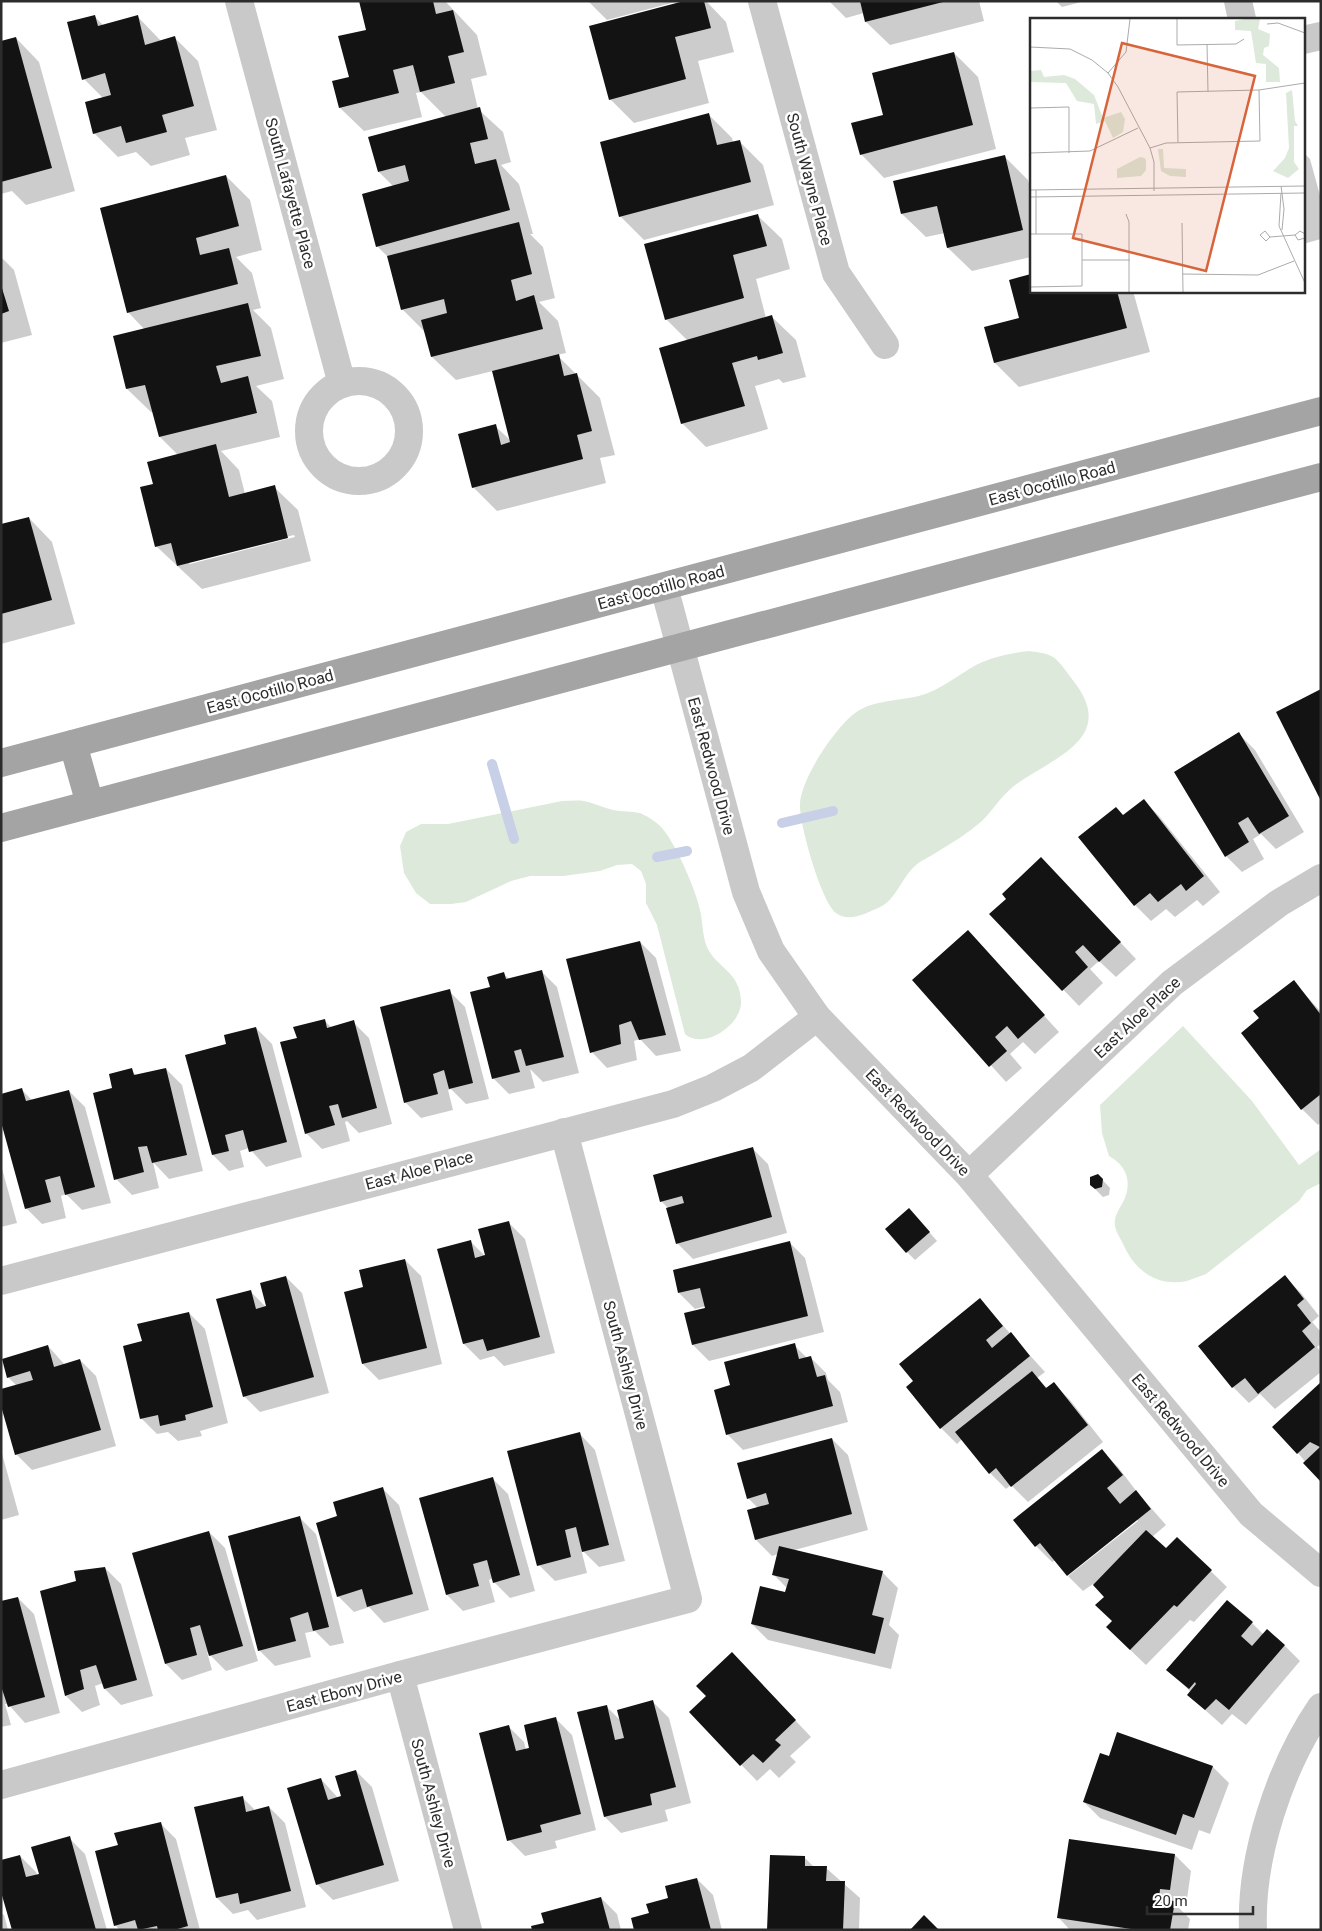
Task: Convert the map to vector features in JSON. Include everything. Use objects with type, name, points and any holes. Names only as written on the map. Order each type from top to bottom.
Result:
[{"type":"main road","name":"East Ocotillo Road","points":[[1,763],[1321,411]]},
{"type":"main road","points":[[1,828],[1321,478]]},
{"type":"main road","points":[[73,744],[90,804]]},
{"type":"street","name":"South Lafayette Place","points":[[240,1],[342,384]]},
{"type":"street","name":"South Wayne Place","points":[[762,1],[836,274],[885,345]]},
{"type":"street","points":[[1238,1],[1242,18]]},
{"type":"street","points":[[1304,40],[1321,36]]},
{"type":"street","name":"East Redwood Drive","points":[[664,587],[746,892],[772,951],[817,1017],[969,1175],[1251,1514],[1321,1573]]},
{"type":"street","name":"East Aloe Place","points":[[969,1175],[1172,983],[1279,903],[1321,878]]},
{"type":"street","name":"East Aloe Place","points":[[1,1281],[673,1104],[713,1088],[751,1068],[817,1017]]},
{"type":"street","name":"South Ashley Drive","points":[[564,1132],[688,1599]]},
{"type":"street","name":"East Ebony Drive","points":[[1,1785],[400,1675],[688,1599]]},
{"type":"street","name":"South Ashley Drive","points":[[400,1675],[468,1930]]},
{"type":"street","points":[[1253,1930],[1252,1909],[1259,1856],[1278,1793],[1309,1724],[1321,1707]]},
{"type":"green space","points":[[1029,651],[1045,654],[1056,659],[1075,683],[1086,703],[1089,719],[1084,734],[1074,746],[1060,757],[1009,790],[977,825],[917,864],[886,904],[858,916],[847,917],[836,913],[824,894],[812,862],[800,806],[805,783],[829,742],[847,720],[863,708],[881,702],[910,698],[928,693],[982,662]]},
{"type":"green space","points":[[562,801],[584,801],[613,810],[640,813],[665,831],[683,864],[694,890],[707,947],[716,960],[733,977],[740,993],[741,1004],[739,1013],[734,1021],[719,1034],[701,1039],[692,1038],[685,1034],[657,925],[646,903],[646,884],[641,871],[632,864],[617,865],[600,871],[563,876],[530,876],[511,881],[466,902],[451,904],[430,904],[416,893],[404,873],[400,846],[406,832],[421,824],[448,824]]},
{"type":"green space","points":[[1183,1026],[1252,1101],[1299,1165],[1321,1149],[1321,1183],[1307,1190],[1299,1201],[1206,1274],[1187,1281],[1166,1282],[1148,1275],[1134,1262],[1116,1231],[1115,1219],[1125,1198],[1128,1185],[1123,1168],[1109,1156],[1102,1133],[1100,1105]]},
{"type":"building","points":[[359,1],[433,1],[436,14],[453,10],[464,52],[448,56],[455,83],[420,92],[413,65],[393,70],[399,93],[339,108],[332,81],[349,77],[338,36],[366,30]]},
{"type":"building","points":[[684,1],[704,1],[711,28],[675,37],[686,79],[609,100],[589,26]]},
{"type":"building","points":[[860,1],[943,1],[943,2],[865,22]]},
{"type":"building","points":[[95,15],[98,26],[138,15],[145,45],[175,36],[194,106],[162,115],[167,132],[126,143],[121,126],[93,134],[85,102],[111,95],[105,73],[82,80],[67,22]]},
{"type":"building","points":[[16,37],[52,168],[1,182],[1,41]]},
{"type":"building","points":[[954,52],[973,125],[860,155],[851,123],[883,115],[872,73]]},
{"type":"building","points":[[480,107],[488,139],[470,143],[475,164],[496,159],[510,210],[376,247],[362,194],[409,181],[405,165],[378,172],[368,137]]},
{"type":"building","points":[[709,113],[717,145],[740,140],[751,182],[619,217],[600,142]]},
{"type":"building","points":[[1005,155],[1023,230],[947,248],[937,206],[901,214],[893,181]]},
{"type":"building","points":[[226,175],[239,226],[196,238],[200,255],[229,248],[238,284],[127,313],[100,208]]},
{"type":"building","points":[[758,214],[767,246],[733,255],[744,298],[665,320],[644,244]]},
{"type":"building","points":[[519,222],[532,274],[511,280],[516,301],[534,295],[543,329],[431,357],[421,320],[447,313],[444,299],[401,310],[387,256]]},
{"type":"building","points":[[1030,274],[1030,292],[1117,292],[1127,328],[994,363],[984,327],[1019,318],[1009,280]]},
{"type":"building","points":[[1,285],[9,311],[1,314]]},
{"type":"building","points":[[248,303],[261,356],[216,366],[221,383],[248,376],[257,413],[159,437],[145,385],[126,389],[113,336]]},
{"type":"building","points":[[772,315],[783,353],[758,360],[757,356],[732,363],[745,406],[681,424],[659,348]]},
{"type":"building","points":[[559,354],[564,376],[577,373],[592,431],[577,435],[583,459],[472,488],[458,434],[496,424],[501,445],[510,442],[492,371]]},
{"type":"building","points":[[216,444],[229,497],[275,485],[288,538],[177,566],[171,543],[155,547],[140,487],[153,484],[147,462]]},
{"type":"building","points":[[29,517],[52,600],[1,614],[1,524]]},
{"type":"building","points":[[1321,689],[1321,801],[1276,712]]},
{"type":"building","points":[[1239,732],[1289,816],[1259,834],[1248,817],[1238,823],[1249,842],[1225,857],[1174,772]]},
{"type":"building","points":[[1144,799],[1204,876],[1186,891],[1181,884],[1158,902],[1150,893],[1134,906],[1078,837],[1116,807],[1123,815]]},
{"type":"building","points":[[1041,857],[1121,942],[1099,962],[1083,945],[1075,952],[1088,967],[1062,991],[989,914],[1006,899],[1002,894]]},
{"type":"building","points":[[968,930],[1045,1015],[1018,1039],[1007,1026],[995,1037],[1007,1051],[989,1067],[912,980]]},
{"type":"building","points":[[640,941],[666,1035],[639,1040],[631,1021],[619,1025],[621,1044],[590,1053],[566,959]]},
{"type":"building","points":[[542,970],[564,1057],[526,1066],[521,1049],[514,1051],[520,1072],[492,1079],[470,992],[490,987],[487,977],[504,972],[506,979]]},
{"type":"building","points":[[1294,980],[1321,1015],[1321,1094],[1301,1110],[1241,1033],[1259,1018],[1253,1011]]},
{"type":"building","points":[[450,989],[473,1083],[449,1089],[444,1070],[433,1074],[438,1094],[404,1103],[380,1007]]},
{"type":"building","points":[[325,1019],[327,1028],[354,1020],[377,1108],[342,1118],[338,1104],[329,1106],[335,1125],[305,1134],[280,1042],[297,1038],[293,1027]]},
{"type":"building","points":[[256,1027],[287,1142],[249,1152],[243,1130],[225,1135],[229,1151],[212,1155],[185,1055],[226,1044],[224,1035]]},
{"type":"building","points":[[132,1068],[134,1075],[166,1068],[187,1155],[152,1163],[147,1146],[138,1147],[144,1172],[114,1180],[93,1093],[112,1088],[109,1074]]},
{"type":"building","points":[[22,1088],[26,1101],[69,1090],[95,1187],[65,1195],[60,1176],[45,1180],[51,1202],[25,1209],[1,1122],[1,1094]]},
{"type":"building","points":[[753,1147],[772,1217],[676,1244],[666,1208],[684,1203],[682,1196],[660,1202],[653,1175]]},
{"type":"building","points":[[1098,1174],[1103,1179],[1102,1187],[1095,1189],[1090,1185],[1090,1177]]},
{"type":"building","points":[[909,1208],[930,1232],[906,1253],[885,1229]]},
{"type":"building","points":[[509,1221],[540,1337],[487,1351],[483,1339],[463,1344],[437,1249],[471,1240],[475,1258],[485,1255],[478,1229]]},
{"type":"building","points":[[790,1241],[808,1316],[692,1345],[684,1313],[705,1308],[700,1288],[678,1293],[673,1270]]},
{"type":"building","points":[[405,1259],[427,1348],[362,1364],[344,1292],[363,1287],[359,1270]]},
{"type":"building","points":[[1285,1275],[1304,1299],[1297,1305],[1311,1323],[1302,1331],[1315,1347],[1258,1394],[1245,1378],[1232,1388],[1198,1346]]},
{"type":"building","points":[[286,1276],[314,1377],[243,1397],[216,1299],[251,1290],[256,1309],[266,1306],[260,1283]]},
{"type":"building","points":[[980,1298],[1003,1326],[986,1340],[992,1348],[1011,1332],[1030,1356],[940,1429],[906,1387],[913,1381],[899,1364]]},
{"type":"building","points":[[189,1312],[213,1407],[185,1415],[186,1420],[160,1426],[158,1415],[140,1419],[123,1346],[142,1341],[137,1324]]},
{"type":"building","points":[[795,1343],[799,1359],[811,1356],[817,1377],[825,1375],[833,1406],[726,1435],[714,1390],[730,1385],[724,1362]]},
{"type":"building","points":[[48,1345],[54,1367],[80,1359],[101,1430],[15,1455],[1,1406],[1,1389],[33,1380],[30,1371],[7,1378],[2,1359]]},
{"type":"building","points":[[1032,1371],[1046,1388],[1054,1382],[1088,1425],[1011,1487],[996,1468],[989,1474],[955,1432]]},
{"type":"building","points":[[1321,1382],[1321,1482],[1303,1463],[1320,1447],[1310,1442],[1297,1454],[1272,1427]]},
{"type":"building","points":[[580,1432],[609,1545],[582,1552],[576,1527],[565,1530],[571,1557],[537,1566],[507,1451]]},
{"type":"building","points":[[832,1438],[852,1514],[755,1540],[747,1510],[769,1504],[766,1493],[747,1499],[737,1463]]},
{"type":"building","points":[[1102,1449],[1123,1475],[1107,1488],[1120,1504],[1136,1490],[1151,1509],[1067,1576],[1040,1543],[1035,1547],[1013,1520]]},
{"type":"building","points":[[493,1477],[520,1575],[493,1583],[487,1560],[473,1564],[479,1586],[446,1595],[419,1498]]},
{"type":"building","points":[[383,1487],[413,1594],[367,1607],[362,1589],[337,1597],[316,1523],[337,1516],[333,1502]]},
{"type":"building","points":[[300,1516],[329,1627],[313,1631],[308,1612],[290,1618],[296,1641],[258,1651],[228,1536]]},
{"type":"building","points":[[1146,1530],[1166,1548],[1177,1537],[1212,1570],[1177,1607],[1174,1605],[1130,1650],[1106,1627],[1112,1621],[1095,1605],[1104,1597],[1093,1585]]},
{"type":"building","points":[[209,1531],[243,1646],[209,1656],[200,1625],[190,1628],[197,1655],[165,1664],[132,1553]]},
{"type":"building","points":[[779,1546],[883,1571],[872,1615],[884,1618],[875,1654],[751,1624],[760,1586],[785,1592],[789,1579],[772,1575]]},
{"type":"building","points":[[105,1567],[137,1680],[104,1689],[96,1665],[80,1670],[84,1689],[65,1696],[40,1591],[76,1581],[74,1571]]},
{"type":"building","points":[[18,1597],[45,1697],[8,1707],[1,1686],[1,1601]]},
{"type":"building","points":[[1227,1600],[1253,1622],[1241,1636],[1252,1646],[1267,1629],[1285,1645],[1229,1710],[1216,1699],[1205,1710],[1187,1695],[1196,1684],[1195,1682],[1189,1689],[1166,1670]]},
{"type":"building","points":[[732,1652],[796,1720],[775,1740],[781,1745],[763,1763],[753,1754],[740,1766],[689,1712],[706,1696],[696,1686]]},
{"type":"building","points":[[653,1700],[676,1787],[650,1794],[652,1805],[604,1817],[577,1712],[607,1705],[615,1740],[624,1738],[617,1710]]},
{"type":"building","points":[[556,1717],[581,1814],[540,1825],[542,1832],[507,1841],[479,1733],[509,1725],[516,1751],[529,1748],[524,1725]]},
{"type":"building","points":[[1117,1732],[1213,1766],[1194,1818],[1183,1814],[1176,1835],[1083,1802],[1100,1753],[1109,1756]]},
{"type":"building","points":[[356,1770],[384,1865],[316,1885],[287,1788],[321,1778],[328,1800],[341,1796],[335,1776]]},
{"type":"building","points":[[243,1796],[246,1812],[269,1806],[291,1891],[240,1904],[238,1893],[216,1898],[194,1807]]},
{"type":"building","points":[[161,1822],[188,1926],[174,1930],[158,1930],[157,1926],[138,1930],[135,1920],[114,1926],[95,1851],[118,1845],[114,1833]]},
{"type":"building","points":[[70,1836],[96,1930],[12,1930],[1,1892],[1,1860],[20,1855],[26,1877],[39,1874],[31,1847]]},
{"type":"building","points":[[1069,1839],[1175,1854],[1170,1890],[1160,1889],[1159,1899],[1175,1901],[1170,1930],[1138,1930],[1057,1918]]},
{"type":"building","points":[[770,1855],[805,1856],[805,1866],[827,1866],[826,1881],[845,1881],[843,1930],[767,1930]]},
{"type":"building","points":[[697,1878],[711,1930],[634,1930],[631,1918],[649,1913],[646,1904],[668,1898],[665,1886]]},
{"type":"building","points":[[601,1897],[610,1930],[532,1930],[531,1926],[544,1923],[541,1913]]},
{"type":"building","points":[[924,1915],[939,1930],[910,1930]]},
{"type":"waterway","points":[[492,764],[514,839]]},
{"type":"waterway","points":[[782,823],[833,811]]},
{"type":"waterway","points":[[657,857],[687,851]]}]
